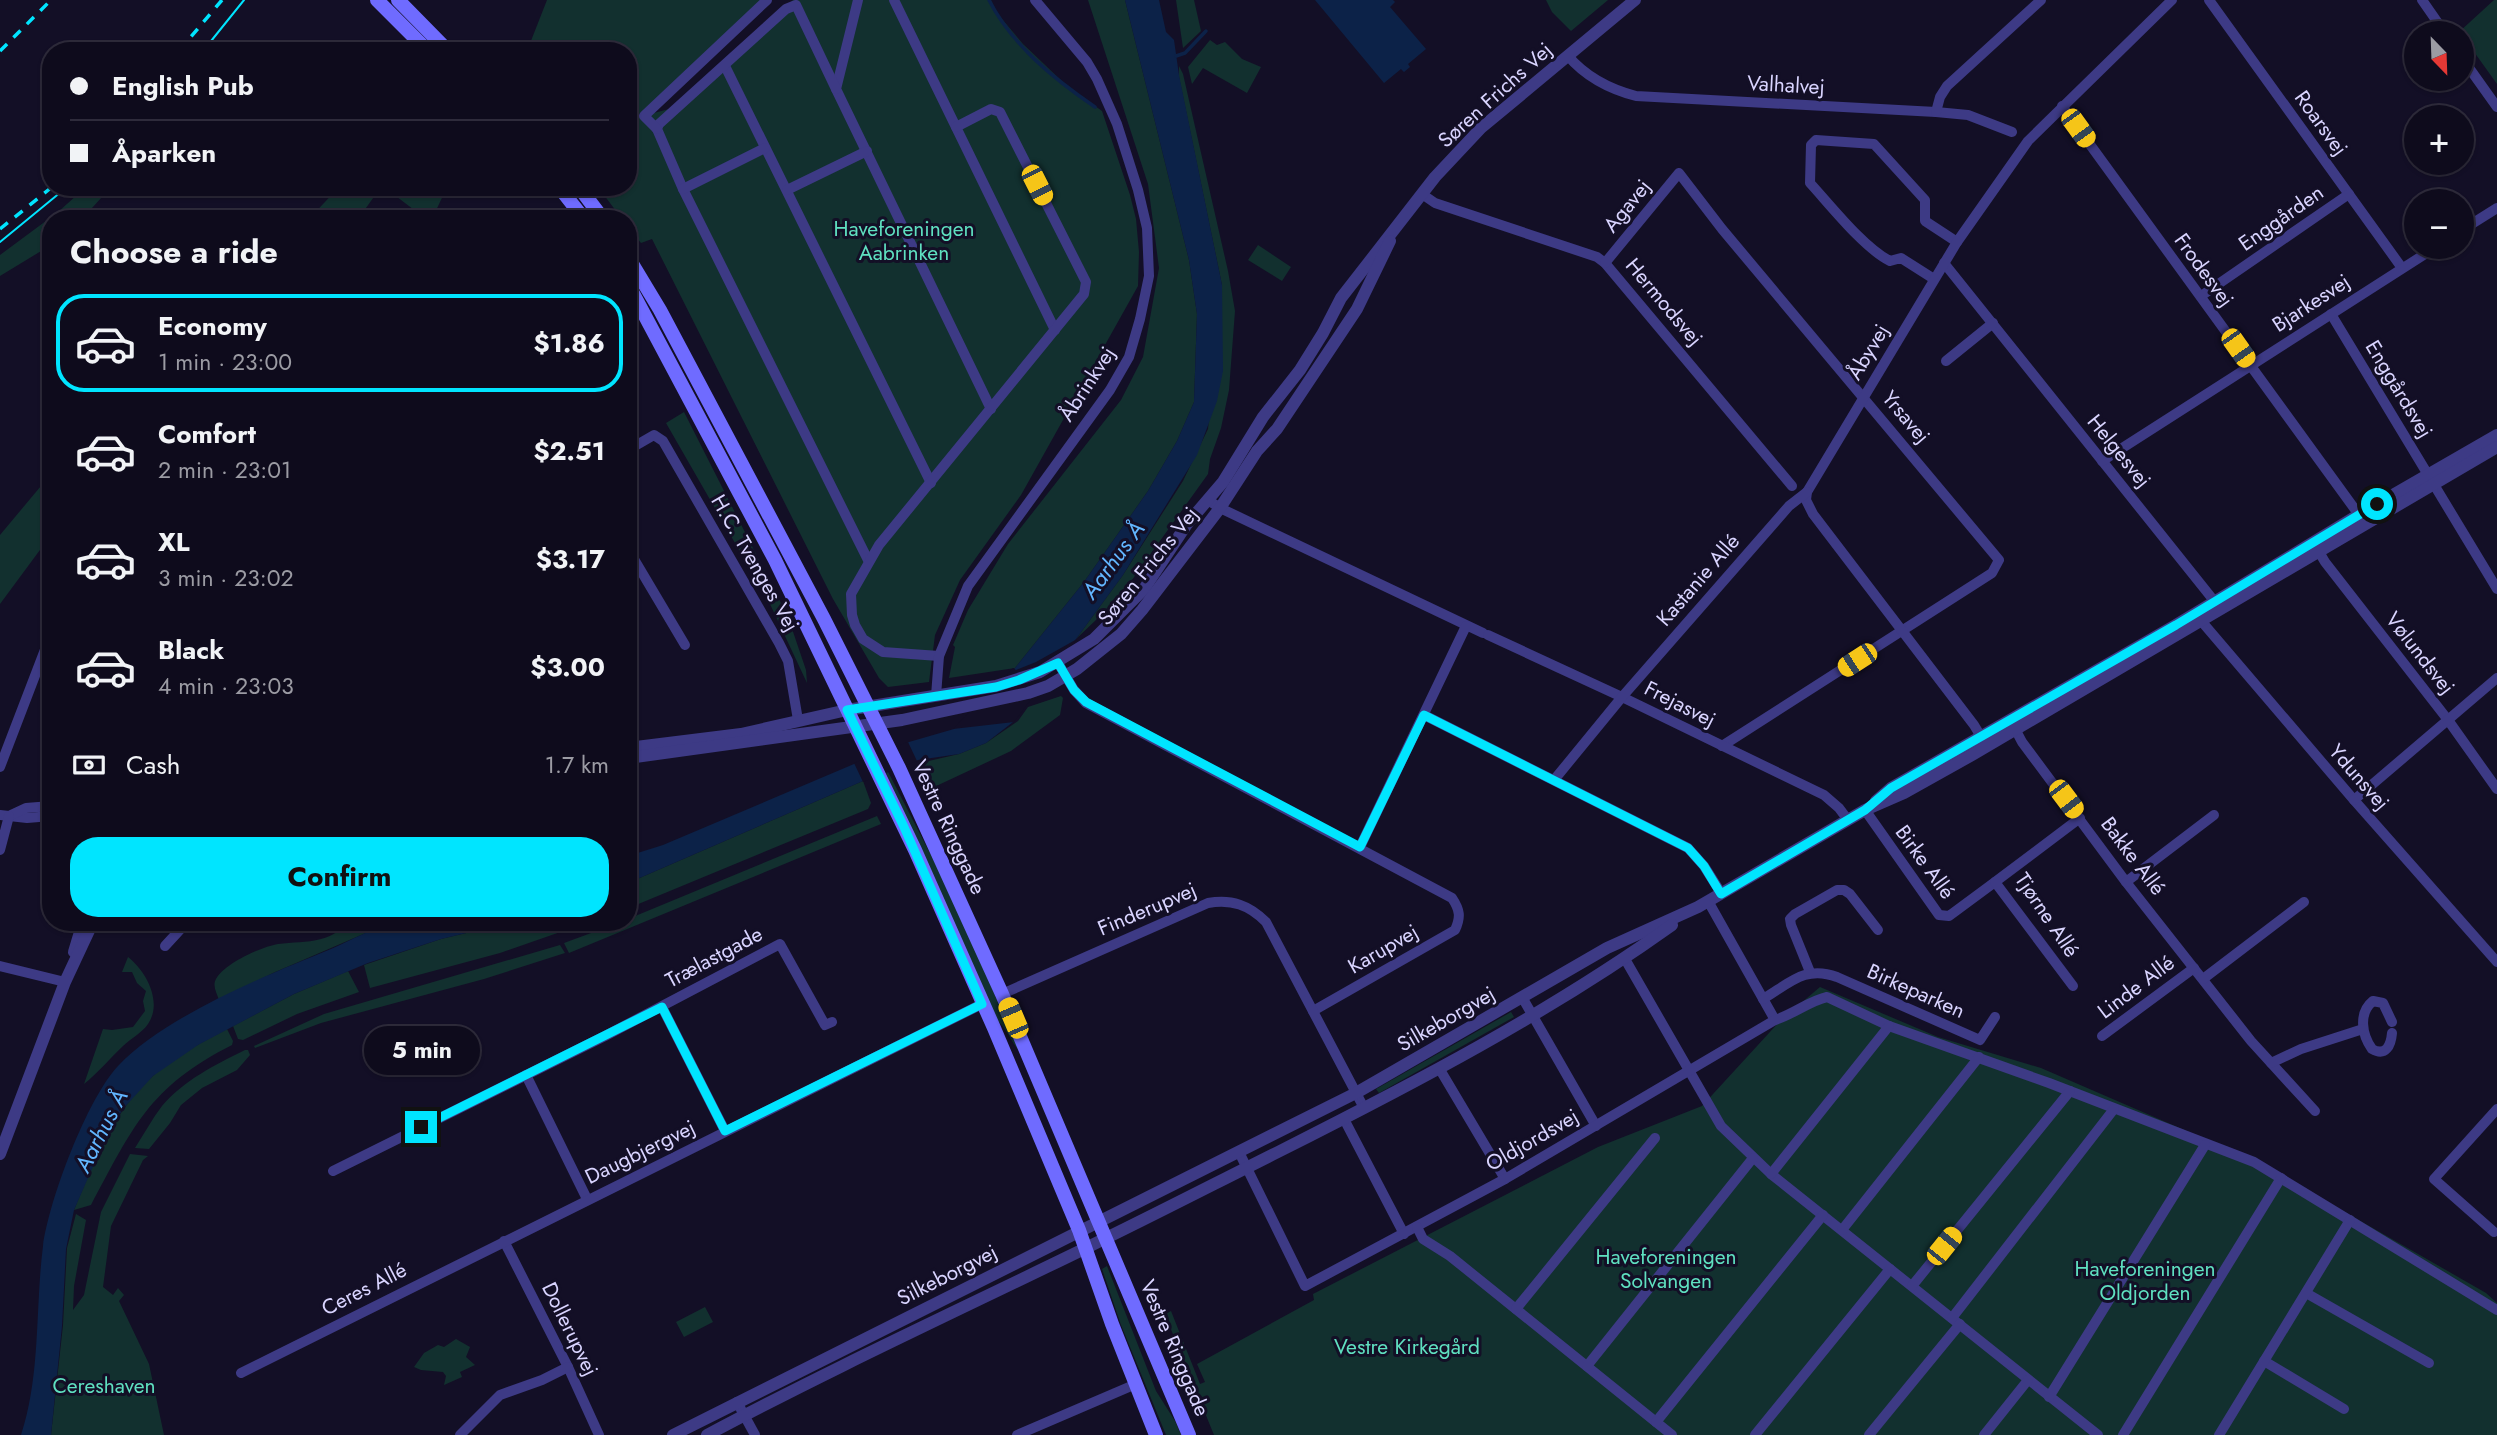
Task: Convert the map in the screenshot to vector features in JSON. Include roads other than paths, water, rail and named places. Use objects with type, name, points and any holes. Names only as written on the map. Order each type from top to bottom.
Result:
[{"type":"main road","points":[[377,0],[419,42]]},
{"type":"main road","points":[[398,0],[439,42]]},
{"type":"main road","points":[[566,196],[577,210]]},
{"type":"main road","name":"Vestre Ringgade","points":[[637,272],[660,310],[890,749],[1003,993],[1189,1435]]},
{"type":"main road","name":"Vestre Ringgade","points":[[637,301],[775,560],[879,775],[982,1004],[1079,1230],[1156,1435]]},
{"type":"street","points":[[766,0],[644,116],[657,129],[683,189],[868,560]]},
{"type":"street","points":[[836,89],[858,0]]},
{"type":"street","points":[[894,0],[1055,330]]},
{"type":"street","name":"Åbrinkvej","points":[[936,696],[939,656],[968,586],[1110,390],[1129,357],[1149,276],[1147,228],[1117,124],[1087,62],[1035,0]]},
{"type":"street","name":"Søren Frichs Vej","points":[[637,747],[741,734],[847,710],[996,687],[1058,663],[1094,639],[1123,612],[1156,572],[1186,524],[1214,504],[1263,417],[1300,370],[1341,298],[1448,162],[1481,128],[1635,0]]},
{"type":"street","points":[[1937,112],[1940,97],[1947,86],[2041,0]]},
{"type":"street","name":"Åbyvej","points":[[1807,492],[1944,262],[2028,141],[2172,0]]},
{"type":"street","name":"Roarsvej","points":[[2209,0],[2402,268]]},
{"type":"street","points":[[2422,0],[2437,21]]},
{"type":"street","points":[[657,129],[659,124],[786,9],[796,5],[991,409]]},
{"type":"street","name":"Valhalvej","points":[[1568,55],[1592,78],[1636,96],[1937,112],[1968,116],[1994,123],[2012,132]]},
{"type":"street","points":[[724,66],[931,483]]},
{"type":"street","points":[[2474,75],[2497,107]]},
{"type":"street","name":"Frodesvej","points":[[2062,106],[2362,519]]},
{"type":"street","points":[[939,656],[883,652],[863,639],[852,615],[851,594],[868,560],[1084,294],[1086,282],[1000,112],[991,109],[956,127]]},
{"type":"street","points":[[1934,279],[1901,258],[1890,261],[1879,256],[1810,183],[1811,145],[1816,140],[1834,139],[1874,144],[1925,200],[1925,221],[1958,242]]},
{"type":"street","points":[[683,189],[765,148]]},
{"type":"street","points":[[787,190],[867,151]]},
{"type":"street","name":"Agavej","points":[[1605,263],[1679,173]]},
{"type":"street","name":"Yrsavej","points":[[1679,173],[1722,229],[1999,560],[1992,573],[1902,631]]},
{"type":"street","name":"Hermodsvej","points":[[1422,194],[1435,204],[1597,257],[1605,263],[1792,486]]},
{"type":"street","name":"Enggården","points":[[2201,296],[2349,194]]},
{"type":"street","points":[[2474,222],[2497,208]]},
{"type":"street","name":"Søren Frichs Vej","points":[[637,757],[877,724],[977,705],[1039,689],[1066,676],[1107,646],[1132,621],[1214,504],[1278,429],[1357,309],[1395,232]]},
{"type":"street","name":"Bjarkesvej","points":[[2102,461],[2416,259]]},
{"type":"street","name":"Helgesvej","points":[[1944,262],[2215,602]]},
{"type":"street","name":"Enggårdsvej","points":[[2330,314],[2497,589]]},
{"type":"street","points":[[1946,360],[1993,323]]},
{"type":"street","name":"H.C. Tvenges Vej","points":[[637,445],[654,435],[663,441],[779,643],[788,662],[798,720]]},
{"type":"street","name":"Silkeborgvej","points":[[2432,479],[2497,435]]},
{"type":"street","name":"Silkeborgvej","points":[[673,1435],[1356,1093],[1607,948],[1721,894],[1865,810],[1891,788],[1984,741],[2198,618],[2362,519],[2432,479],[2497,447]]},
{"type":"street","points":[[1807,492],[1806,500],[1813,514],[1984,741]]},
{"type":"street","name":"Kastanie Allé","points":[[1554,780],[1622,696],[1789,506],[1807,492]]},
{"type":"street","name":"Frejasvej","points":[[1214,504],[1466,626],[1622,696],[1824,795],[1839,808],[1847,820]]},
{"type":"street","name":"Silkeborgvej","points":[[2198,618],[2215,602],[2316,547]]},
{"type":"street","name":"Vølundsvej","points":[[2316,547],[2497,789]]},
{"type":"street","points":[[637,564],[685,645]]},
{"type":"street","name":"Ydunsvej","points":[[2198,618],[2497,962]]},
{"type":"street","points":[[1058,663],[1074,690],[1093,707],[1360,847],[1466,626]]},
{"type":"street","points":[[1722,746],[1902,631]]},
{"type":"street","points":[[0,767],[42,657]]},
{"type":"street","points":[[2354,800],[2497,678]]},
{"type":"street","points":[[1424,715],[1688,848],[1704,866],[1721,894]]},
{"type":"street","name":"Bakke Allé","points":[[2012,725],[2126,882],[2251,1041],[2315,1111]]},
{"type":"street","points":[[4,816],[26,808],[42,807]]},
{"type":"street","name":"Birke Allé","points":[[1865,810],[1939,915],[1950,916],[1995,882]]},
{"type":"street","points":[[2126,882],[2214,815]]},
{"type":"street","points":[[4,816],[42,817]]},
{"type":"street","points":[[0,849],[4,816]]},
{"type":"street","name":"Tjørne Allé","points":[[2073,986],[1995,882],[2080,818]]},
{"type":"street","name":"Karupvej","points":[[1312,1011],[1455,930],[1460,920],[1460,912],[1452,898],[1360,847]]},
{"type":"street","name":"Birkeparken","points":[[1878,930],[1844,890],[1837,890],[1795,914],[1790,922],[1810,972],[1822,972],[1837,977],[1980,1040],[1995,1017]]},
{"type":"street","name":"Finderupvej","points":[[1003,993],[1208,903],[1221,901],[1246,906],[1266,922],[1364,1108]]},
{"type":"street","points":[[2203,979],[2304,902]]},
{"type":"street","points":[[1703,904],[1775,1020]]},
{"type":"street","name":"Silkeborgvej","points":[[707,1435],[1344,1119],[1439,1068],[1625,959],[1703,904]]},
{"type":"street","points":[[68,976],[80,931]]},
{"type":"street","points":[[0,1154],[68,976],[89,931]]},
{"type":"street","points":[[165,946],[179,931]]},
{"type":"street","name":"Trælastgade","points":[[725,1131],[662,1007],[780,944],[825,1025],[832,1021]]},
{"type":"street","points":[[1625,959],[1721,1126],[1771,1174],[2098,1435]]},
{"type":"street","points":[[0,966],[48,978],[68,976]]},
{"type":"street","name":"Linde Allé","points":[[2102,1036],[2194,968]]},
{"type":"street","points":[[1763,999],[1810,972]]},
{"type":"street","name":"Silkeborgvej","points":[[1522,997],[1596,1126]]},
{"type":"street","name":"Oldjordsvej","points":[[1246,1168],[1305,1286],[1505,1179],[1775,1020],[1827,997],[1889,1026],[1979,1057],[2254,1162],[2497,1310]]},
{"type":"street","points":[[2373,1001],[2383,1003],[2392,1027],[2386,1050],[2376,1052],[2369,1045],[2363,1030],[2366,1009],[2373,1001]]},
{"type":"street","name":"Daugbjergvej","points":[[504,1241],[982,1004]]},
{"type":"street","points":[[333,1171],[662,1007]]},
{"type":"street","points":[[1771,1174],[1889,1026]]},
{"type":"street","points":[[2271,1063],[2301,1049],[2363,1030]]},
{"type":"street","points":[[1842,1230],[1979,1057]]},
{"type":"street","name":"Silkeborgvej","points":[[1439,1068],[1505,1179]]},
{"type":"street","points":[[526,1075],[587,1199]]},
{"type":"street","points":[[1912,1286],[2070,1091]]},
{"type":"street","points":[[2494,1232],[2434,1179],[2497,1109]]},
{"type":"street","points":[[1869,1435],[2114,1110]]},
{"type":"street","points":[[1344,1119],[1404,1234]]},
{"type":"street","points":[[1516,1309],[1655,1138]]},
{"type":"street","points":[[2049,1396],[2205,1145]]},
{"type":"street","points":[[1239,1152],[1246,1168]]},
{"type":"street","points":[[1587,1366],[1753,1158]]},
{"type":"street","points":[[2123,1435],[2281,1178]]},
{"type":"street","points":[[1656,1422],[1823,1215]]},
{"type":"street","points":[[2219,1435],[2350,1220]]},
{"type":"street","points":[[1417,1227],[1423,1239],[1451,1256],[1672,1435]]},
{"type":"street","name":"Dollerupvej","points":[[504,1241],[599,1435]]},
{"type":"street","name":"Ceres Allé","points":[[241,1373],[504,1241]]},
{"type":"street","points":[[1755,1435],[1890,1269]]},
{"type":"street","points":[[2306,1293],[2429,1363]]},
{"type":"street","points":[[2264,1361],[2344,1409]]},
{"type":"street","points":[[460,1435],[500,1395],[542,1380],[568,1367]]},
{"type":"street","points":[[1984,1435],[2028,1380]]},
{"type":"street","points":[[1017,1435],[1136,1384]]},
{"type":"street","points":[[737,1402],[755,1435]]},
{"type":"water","name":"Aarhus Å","points":[[1125,0],[1159,0],[1166,32],[1174,40],[1222,285],[1223,371],[1217,401],[1197,455],[1123,575],[1013,722],[986,743],[959,754],[918,760],[863,781],[637,879],[637,853],[663,845],[909,742],[954,729],[1015,668],[1084,582],[1148,491],[1177,441],[1194,402],[1197,314],[1189,260]]},
{"type":"water","points":[[1315,0],[1393,0],[1395,2],[1390,7],[1426,49],[1408,64],[1410,67],[1404,72],[1401,69],[1384,83]]},
{"type":"water","name":"Aarhus Å","points":[[370,931],[474,931],[368,963],[294,994],[198,1045],[153,1076],[122,1110],[74,1210],[66,1249],[62,1326],[51,1435],[21,1435],[32,1389],[43,1246],[47,1226],[71,1151],[106,1081],[138,1048],[189,1014],[248,984]]},
{"type":"waterway","points":[[989,0],[1009,32],[1035,60],[1095,107]]},
{"type":"waterway","points":[[1176,56],[1185,53],[1206,31]]},
{"type":"tram line","points":[[210,42],[244,0]]},
{"type":"tram line","points":[[0,242],[56,196]]},
{"type":"railway","points":[[0,51],[51,0]]},
{"type":"railway","points":[[187,42],[222,0]]},
{"type":"railway","points":[[0,229],[42,195]]},
{"type":"park label","name":"Haveforeningen Aabrinken","points":[[904,241]]},
{"type":"park label","name":"Haveforeningen Solvangen","points":[[1666,1269]]},
{"type":"park label","name":"Haveforeningen Oldjorden","points":[[2145,1281]]},
{"type":"park label","name":"Vestre Kirkegård","points":[[1407,1347]]},
{"type":"park label","name":"Cereshaven","points":[[104,1386]]}]
